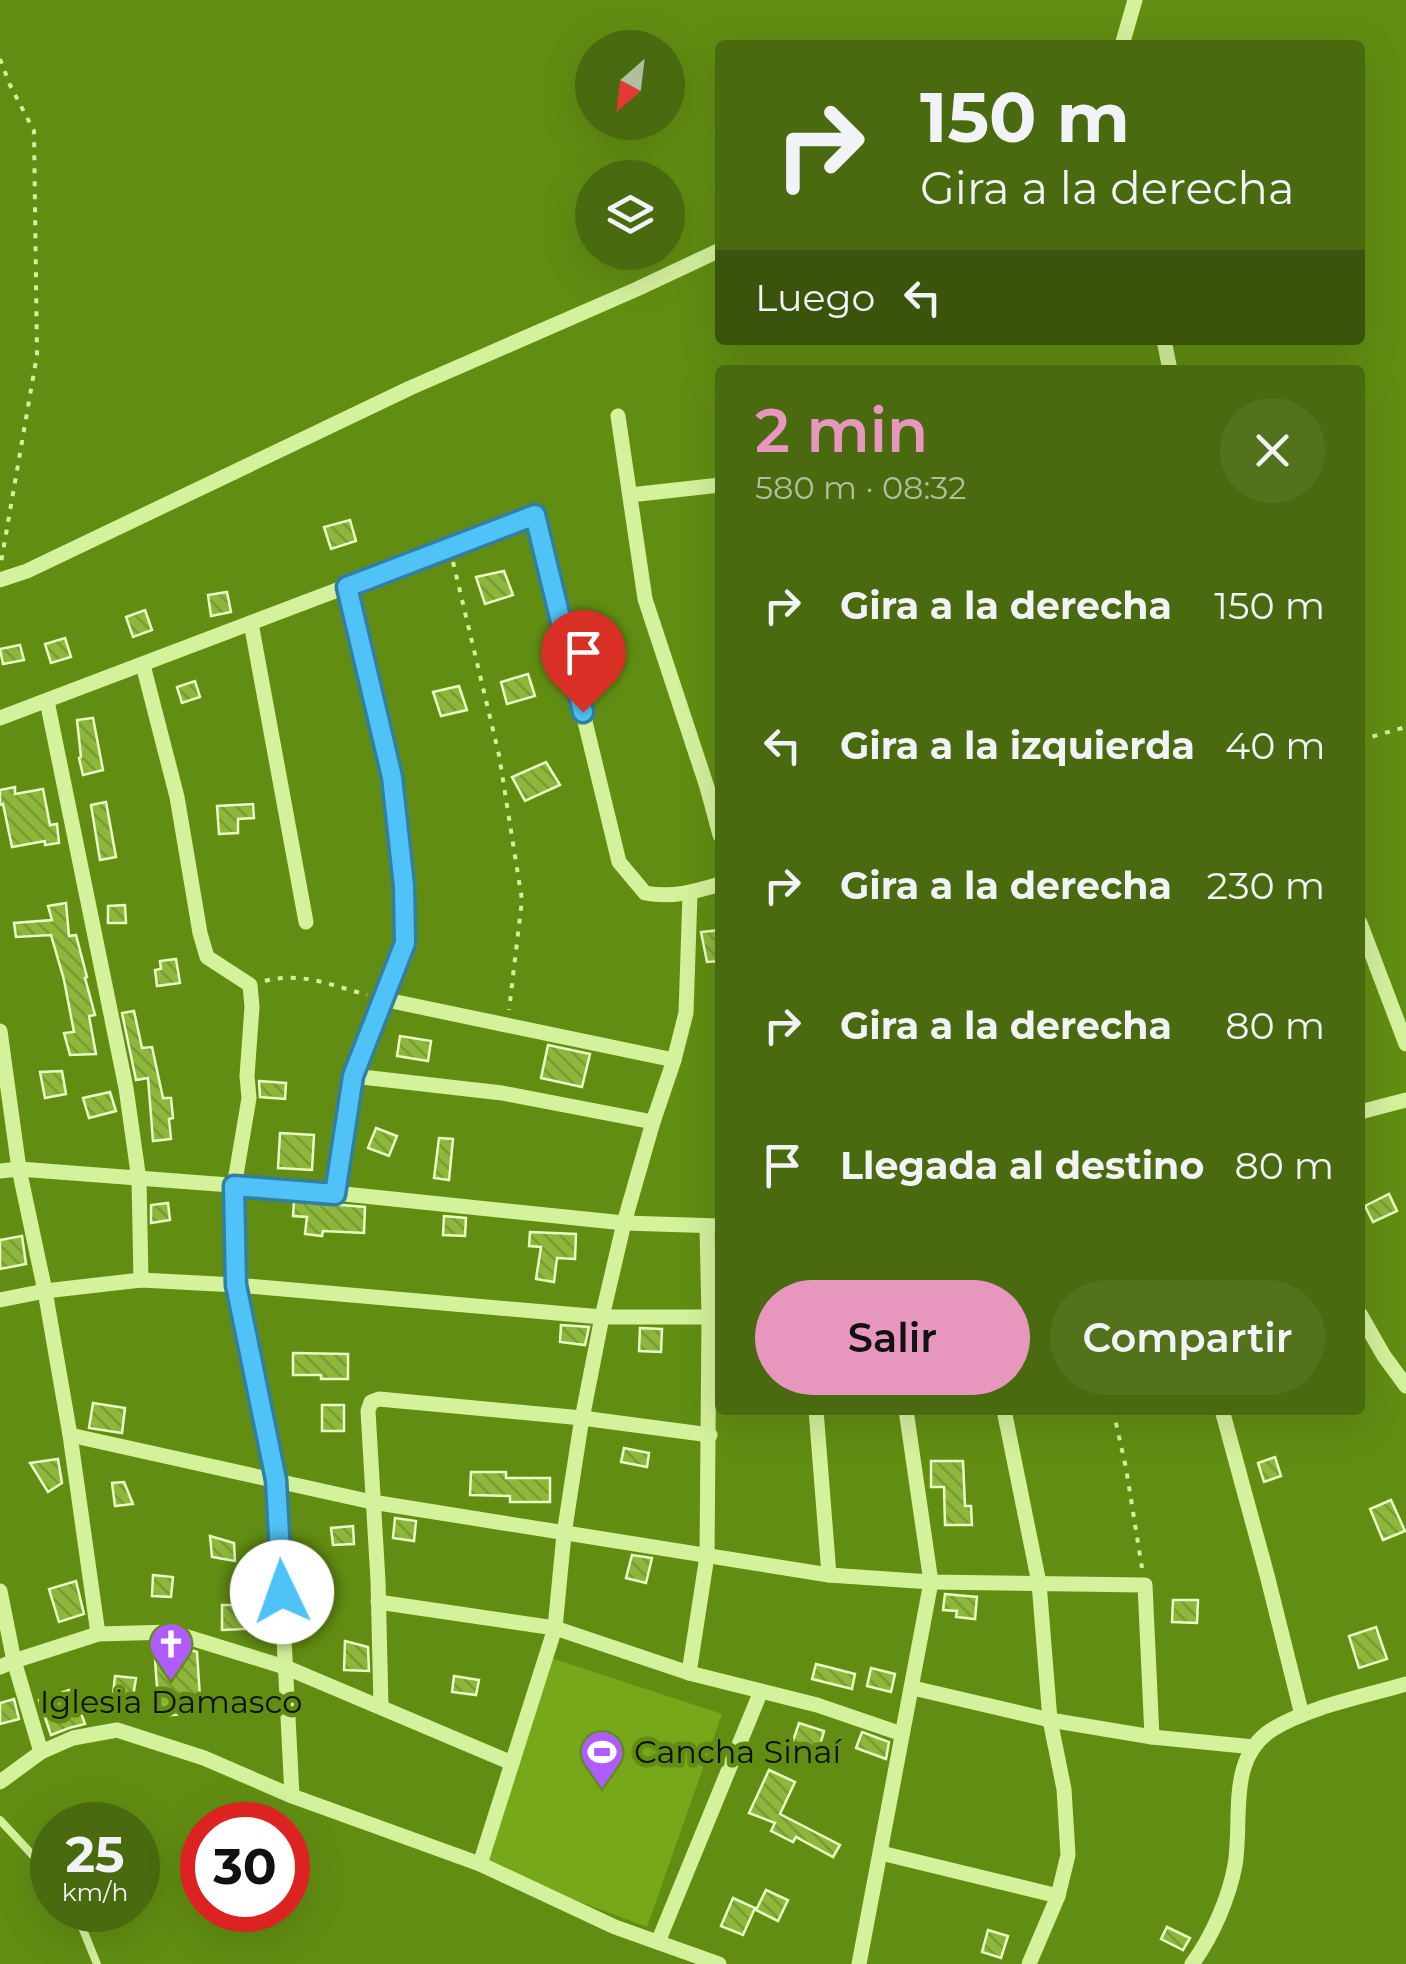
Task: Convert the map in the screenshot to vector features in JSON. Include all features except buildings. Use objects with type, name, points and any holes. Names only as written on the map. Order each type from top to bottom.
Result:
[{"type":"street","points":[[1123,40],[1135,0]]},
{"type":"street","points":[[0,580],[27,571],[410,388],[715,252]]},
{"type":"street","points":[[618,416],[645,598],[714,786]]},
{"type":"street","points":[[630,494],[715,486]]},
{"type":"street","points":[[0,718],[535,515],[619,862],[644,893],[690,894],[715,886]]},
{"type":"street","points":[[335,1194],[353,1076],[405,943],[404,886],[392,777],[347,587]]},
{"type":"street","points":[[252,623],[306,922]]},
{"type":"street","points":[[142,665],[177,797],[207,958],[250,985],[249,1098],[234,1186],[236,1285],[276,1480],[292,1796]]},
{"type":"street","points":[[47,701],[126,1088],[139,1180],[142,1280]]},
{"type":"street","points":[[480,1864],[554,1628],[564,1534],[602,1316],[624,1223],[686,1012],[690,894]]},
{"type":"street","points":[[1365,936],[1406,1044]]},
{"type":"street","points":[[382,999],[674,1060]]},
{"type":"street","points":[[0,1031],[19,1170],[70,1435],[98,1634]]},
{"type":"street","points":[[353,1076],[502,1093],[653,1122]]},
{"type":"street","points":[[1365,1111],[1406,1100]]},
{"type":"street","points":[[0,1171],[234,1186],[624,1223],[714,1227],[709,1317],[707,1556],[688,1673]]},
{"type":"street","points":[[0,1300],[142,1280],[602,1316],[709,1317]]},
{"type":"street","points":[[1365,1323],[1406,1386]]},
{"type":"street","points":[[381,1708],[368,1411],[372,1402],[379,1399],[582,1418],[710,1435]]},
{"type":"street","points":[[816,1415],[829,1574]]},
{"type":"street","points":[[859,1964],[931,1582],[907,1415]]},
{"type":"street","points":[[1005,1415],[1039,1583],[1050,1720],[1064,1789],[1068,1855],[1058,1896],[1028,1964]]},
{"type":"street","points":[[1223,1415],[1302,1715]]},
{"type":"street","points":[[70,1435],[372,1502],[829,1574],[931,1582],[1145,1585],[1152,1737]]},
{"type":"street","points":[[0,1590],[7,1664],[42,1752]]},
{"type":"street","points":[[378,1602],[554,1628],[688,1673],[817,1705],[902,1734]]},
{"type":"street","points":[[7,1664],[98,1634],[171,1632],[285,1667],[512,1764]]},
{"type":"street","points":[[1192,1964],[1201,1952],[1230,1882],[1235,1864],[1241,1781],[1254,1747],[1271,1730],[1302,1715],[1406,1684]]},
{"type":"street","points":[[913,1688],[1050,1720],[1152,1737],[1254,1747]]},
{"type":"street","points":[[658,1942],[762,1692]]},
{"type":"street","points":[[0,1782],[42,1752],[73,1738],[117,1730],[204,1758],[292,1796],[480,1864],[615,1926],[718,1964]]},
{"type":"street","points":[[880,1853],[1058,1896]]},
{"type":"lane","points":[[0,1820],[30,1852]]},
{"type":"lane","points":[[84,1932],[96,1964]]},
{"type":"path","points":[[0,58],[34,132],[38,355],[0,568]]},
{"type":"path","points":[[450,548],[498,755],[522,900],[508,1024]]},
{"type":"path","points":[[1365,739],[1406,727]]},
{"type":"path","points":[[250,985],[275,978],[302,977],[382,999]]},
{"type":"path","points":[[1114,1415],[1145,1585]]},
{"type":"green space","name":"Cancha Sinaí","points":[[551,1658],[722,1714],[647,1927],[485,1866]]},
{"type":"place","name":"Iglesia Damasco","points":[[171,1682]]},
{"type":"place","name":"Cancha Sinaí","points":[[602,1790]]},
{"type":"route","points":[[282,1592],[276,1480],[236,1285],[234,1186],[335,1194],[353,1076],[405,943],[404,886],[392,777],[347,587],[535,515],[583,712]]}]
